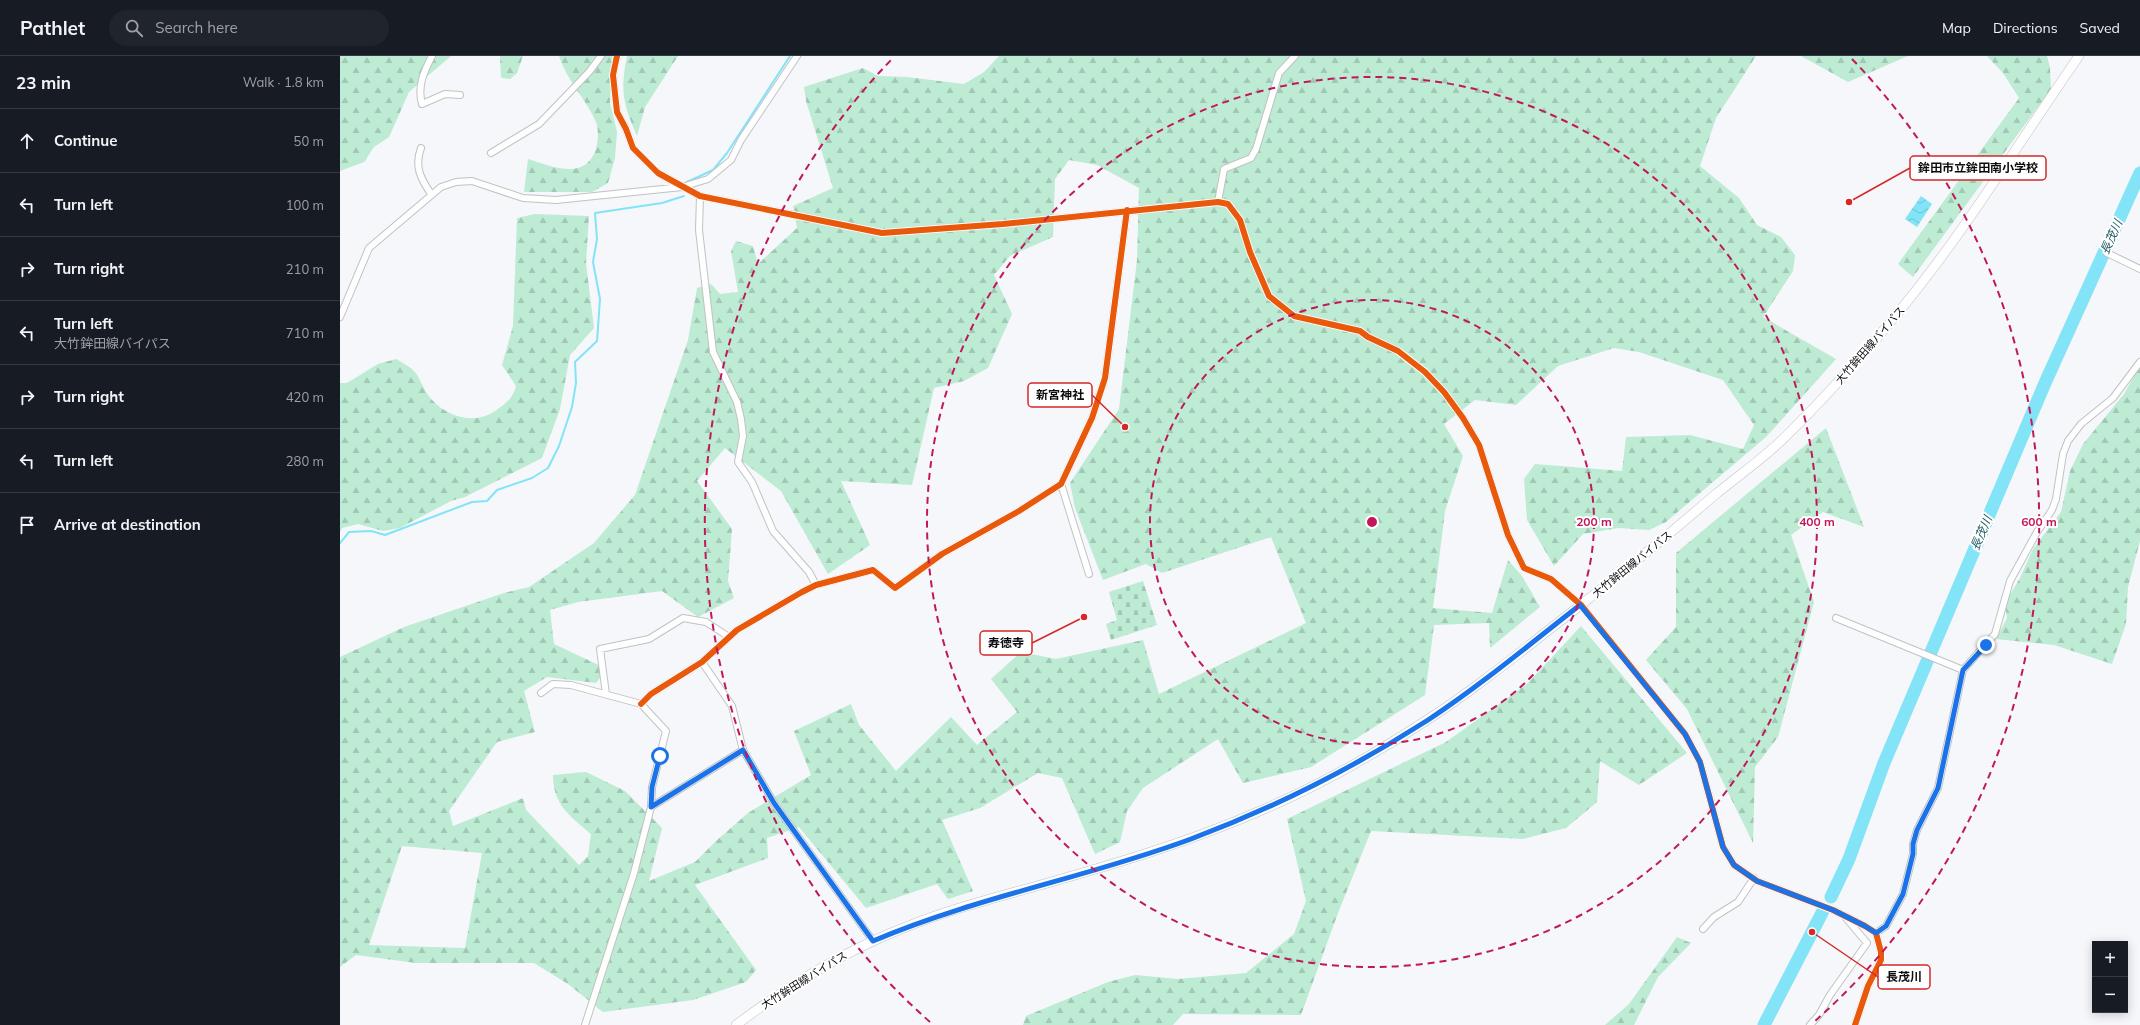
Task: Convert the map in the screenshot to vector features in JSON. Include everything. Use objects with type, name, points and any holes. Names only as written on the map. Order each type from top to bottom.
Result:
[{"type":"main road","name":"大竹鉾田線バイパス","points":[[736,1025],[800,980],[873,941],[939,915],[1188,840],[1288,798],[1345,770],[1429,719],[1580,605],[1660,542],[1778,444],[1829,393],[1932,270],[1974,214],[2031,124],[2079,56]]},
{"type":"street","points":[[432,56],[424,71],[419,95],[422,104],[445,94],[460,96]]},
{"type":"street","points":[[491,153],[539,124],[589,72],[601,56]]},
{"type":"street","points":[[617,56],[613,75],[617,112],[626,129],[633,148],[658,173],[700,196],[882,233],[1003,224],[1127,210],[1218,202],[1228,204],[1240,220],[1250,252],[1269,296],[1294,316],[1360,331],[1368,337],[1398,351],[1425,372],[1439,387],[1463,418],[1479,445],[1508,535],[1524,568],[1551,579],[1580,605],[1685,734],[1700,762],[1723,847],[1734,865],[1754,878],[1794,896],[1833,910],[1876,933],[1881,952],[1881,960],[1868,986],[1855,1025]]},
{"type":"street","points":[[340,317],[369,248],[441,187],[456,182],[472,181],[524,198],[556,200],[682,187],[708,179],[731,160],[741,140],[797,56]]},
{"type":"street","points":[[1218,202],[1224,169],[1251,158],[1256,149],[1279,73],[1294,56]]},
{"type":"street","points":[[421,148],[418,166],[420,178],[431,194]]},
{"type":"street","points":[[700,196],[699,230],[713,352],[737,402],[742,419],[743,436],[738,462],[752,482],[772,531],[809,572],[816,585]]},
{"type":"street","points":[[642,704],[651,694],[702,662],[737,630],[816,585],[873,570],[895,588],[942,554],[1019,511],[1061,484],[1092,418],[1105,378],[1127,210]]},
{"type":"street","points":[[2107,253],[2140,269]]},
{"type":"street","points":[[1876,933],[1886,926],[1903,894],[1913,854],[1913,844],[1917,830],[1938,788],[1963,670],[1994,634],[2010,581],[2037,532],[2052,510],[2056,499],[2062,454],[2068,441],[2081,424],[2113,398],[2140,362]]},
{"type":"street","points":[[1061,484],[1089,574]]},
{"type":"street","points":[[606,694],[600,649],[648,639],[684,618],[706,622],[729,637]]},
{"type":"street","points":[[1836,618],[1963,670]]},
{"type":"street","points":[[702,662],[732,706],[743,750],[774,803],[873,941]]},
{"type":"street","points":[[540,693],[553,684],[571,684],[642,704],[666,731],[652,787],[651,807],[634,873],[585,1025]]},
{"type":"street","points":[[651,807],[743,750]]},
{"type":"street","points":[[1703,929],[1714,917],[1738,902],[1754,878]]},
{"type":"street","points":[[1810,1025],[1819,1015],[1830,995],[1867,943],[1844,917]]},
{"type":"green space","points":[[340,56],[451,56],[409,92],[389,137],[374,147],[364,162],[340,171]]},
{"type":"green space","points":[[500,56],[523,56],[517,73],[510,79],[501,78]]},
{"type":"green space","points":[[559,56],[612,56],[610,103],[617,132],[615,158],[608,183],[592,192],[524,192],[528,159],[557,168],[576,169],[591,159],[596,149],[598,128],[596,122],[567,74]]},
{"type":"green space","points":[[627,56],[678,56],[645,107],[637,136],[624,97],[623,88]]},
{"type":"green space","points":[[999,56],[1756,56],[1716,118],[1700,166],[1739,198],[1757,225],[1781,237],[1795,255],[1793,271],[1763,317],[1836,359],[1766,437],[1666,522],[1649,530],[1618,528],[1583,534],[1554,566],[1527,520],[1524,479],[1535,464],[1622,471],[1626,437],[1690,435],[1743,449],[1754,425],[1723,380],[1639,352],[1614,348],[1558,366],[1516,405],[1475,400],[1444,424],[1463,456],[1445,511],[1433,608],[1492,613],[1508,560],[1522,576],[1540,607],[1490,648],[1489,623],[1434,625],[1425,695],[1311,767],[1243,783],[1218,739],[1143,788],[1127,811],[1120,842],[1095,854],[1062,778],[1038,773],[980,808],[942,820],[973,891],[948,899],[937,884],[866,908],[799,827],[767,838],[768,858],[695,885],[756,970],[746,982],[693,1000],[603,1012],[568,984],[534,963],[416,963],[356,955],[340,967],[340,657],[404,627],[504,593],[529,587],[594,543],[635,495],[688,340],[697,288],[711,284],[720,294],[738,292],[731,251],[736,241],[753,246],[758,264],[797,228],[793,206],[833,188],[806,101],[804,87],[863,68],[878,76],[907,77],[964,84],[984,72]],"holes":[[[1069,160],[1097,165],[1139,188],[1137,260],[1119,409],[1070,483],[1075,508],[1103,580],[1146,564],[1162,573],[1271,537],[1306,623],[1159,694],[1143,640],[1056,659],[1021,652],[991,679],[1017,712],[977,745],[951,717],[896,771],[859,725],[851,704],[794,731],[811,775],[748,813],[695,862],[649,881],[662,828],[625,791],[586,772],[553,775],[559,802],[564,809],[591,834],[588,856],[579,865],[526,810],[523,798],[453,826],[449,811],[497,742],[535,732],[524,691],[547,677],[596,683],[607,669],[554,644],[550,610],[578,602],[662,591],[698,617],[734,598],[728,581],[732,529],[697,481],[725,448],[781,491],[828,574],[870,545],[841,481],[912,485],[934,388],[964,381],[988,368],[1012,314],[994,275],[1010,256],[1053,237],[1055,179]],[[402,846],[482,853],[465,948],[369,945]]]},
{"type":"green space","points":[[1801,56],[1908,56],[1848,82]]},
{"type":"green space","points":[[1987,56],[2047,56],[2050,68],[2051,89],[1913,277],[1898,264],[2019,98],[2003,73]]},
{"type":"green space","points":[[535,214],[589,216],[586,263],[594,328],[570,355],[560,409],[542,458],[465,497],[451,501],[400,528],[383,531],[358,524],[342,528],[340,532],[340,383],[347,383],[378,364],[396,359],[412,369],[434,402],[450,413],[468,418],[477,418],[495,411],[511,398],[516,386],[502,365],[513,326],[517,218]]},
{"type":"green space","points":[[2140,366],[2140,541],[2128,587],[2126,624],[2112,664],[2054,645],[1996,639],[2007,618],[2005,603],[2020,578],[2033,549],[2061,512],[2070,471],[2083,444],[2124,394]]},
{"type":"green space","points":[[1826,428],[1864,527],[1823,512],[1791,535],[1814,602],[1778,737],[1755,767],[1753,843],[1687,709],[1646,660],[1676,627],[1676,553]]},
{"type":"green space","points":[[1143,581],[1157,625],[1111,640],[1106,624],[1117,620],[1109,592]]},
{"type":"green space","points":[[1581,626],[1687,753],[1639,785],[1600,761],[1597,802],[1566,828],[1523,839],[1371,831],[1338,913],[1301,1015],[1183,1014],[1173,1025],[1023,1025],[1026,1016],[1108,982],[1135,975],[1178,979],[1246,973],[1294,934],[1306,901],[1287,819],[1446,742],[1527,684]]},
{"type":"green space","points":[[1677,937],[1691,943],[1658,977],[1634,1025],[1605,1025],[1629,1004]]},
{"type":"water","points":[[1921,196],[1932,204],[1917,227],[1905,219]]},
{"type":"waterway","points":[[687,182],[713,170],[727,153],[790,56]]},
{"type":"waterway","name":"長茂川","points":[[1831,897],[1849,859],[1884,763],[2045,383],[2140,173]]},
{"type":"waterway","points":[[340,543],[349,532],[371,531],[385,535],[472,502],[487,501],[497,490],[532,478],[548,468],[559,446],[572,407],[576,383],[575,362],[597,341],[600,299],[593,262],[597,239],[595,213],[662,203],[684,196]]},
{"type":"waterway","name":"長茂川","points":[[1764,1025],[1823,911]]},
{"type":"cycle path","points":[[617,56],[613,75],[617,112],[626,129],[633,148],[658,173],[700,196],[882,233],[1003,224],[1218,202],[1228,204],[1240,220],[1250,252],[1269,296],[1294,316],[1360,331],[1368,337],[1398,351],[1425,372],[1444,392],[1463,418],[1479,445],[1508,535],[1524,568],[1551,579],[1581,605],[1685,734],[1700,762],[1723,847],[1734,865],[1757,881],[1833,910],[1876,933],[1881,952],[1881,960],[1868,986],[1855,1025]]},
{"type":"cycle path","points":[[641,704],[651,694],[702,662],[737,630],[802,592],[816,585],[873,570],[895,588],[942,554],[1019,511],[1061,484],[1092,418],[1105,378],[1127,210]]},
{"type":"place","name":"鉾田市立鉾田南小学校","points":[[1849,202]]},
{"type":"place","name":"新宮神社","points":[[1125,427]]},
{"type":"place","name":"寿徳寺","points":[[1084,617]]},
{"type":"place","name":"長茂川","points":[[1812,932]]},
{"type":"route","points":[[660,756],[652,787],[651,807],[743,750],[774,803],[873,941],[907,926],[939,915],[1144,855],[1188,840],[1231,824],[1307,789],[1345,770],[1429,719],[1472,689],[1580,605],[1594,620],[1631,668],[1664,705],[1685,734],[1700,762],[1723,847],[1734,865],[1757,881],[1833,910],[1876,933],[1886,926],[1903,894],[1913,854],[1913,844],[1917,830],[1938,788],[1963,670],[1986,645]]}]
